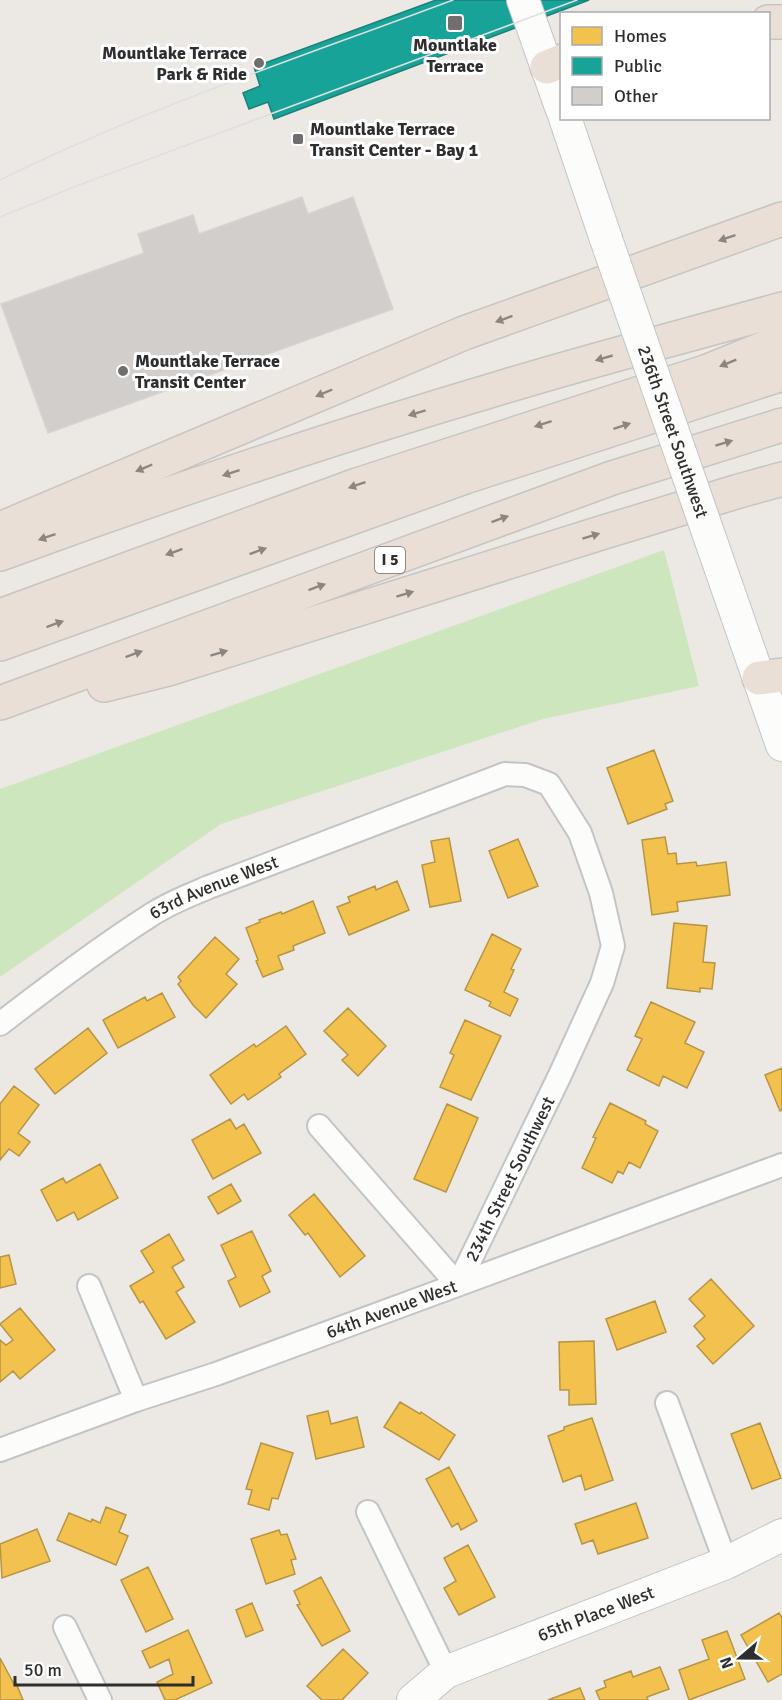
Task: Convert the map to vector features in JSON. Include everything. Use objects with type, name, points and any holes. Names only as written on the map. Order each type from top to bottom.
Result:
[{"type":"highway","points":[[0,529],[464,333],[782,219]]},
{"type":"highway","points":[[0,554],[186,488],[414,413],[517,382],[782,309]]},
{"type":"highway","points":[[0,616],[357,485],[708,371],[782,341]]},
{"type":"highway","points":[[0,644],[465,477],[782,374]]},
{"type":"highway","name":"I 5","points":[[0,704],[612,478],[782,425]]},
{"type":"highway","points":[[0,710],[168,669],[593,535],[782,479]]},
{"type":"main road","points":[[523,0],[554,64],[560,103]]},
{"type":"main road","name":"236th Street Southwest","points":[[566,120],[719,564],[770,676],[782,745]]},
{"type":"main road","name":"65th Place West","points":[[413,1700],[446,1672],[726,1563],[782,1535]]},
{"type":"street","name":"63rd Avenue West","points":[[0,1024],[45,989],[152,914],[173,902],[505,774],[525,775],[549,784],[580,833],[601,893],[613,946],[602,983],[560,1075]]},
{"type":"street","name":"234th Street Southwest","points":[[458,1284],[560,1075]]},
{"type":"street","points":[[319,1126],[458,1284]]},
{"type":"street","name":"64th Avenue West","points":[[0,1450],[136,1400],[216,1374],[782,1165]]},
{"type":"street","points":[[89,1286],[136,1400]]},
{"type":"street","points":[[667,1403],[726,1563]]},
{"type":"street","points":[[368,1512],[446,1672]]},
{"type":"street","points":[[65,1627],[99,1700]]},
{"type":"green space","points":[[664,550],[699,686],[543,719],[221,824],[0,977],[0,789]]},
{"type":"building: Homes","points":[[654,750],[673,801],[665,804],[667,809],[628,824],[607,768]]},
{"type":"building: Homes","points":[[665,837],[668,854],[676,853],[677,864],[696,862],[697,866],[726,862],[730,895],[677,902],[678,911],[652,915],[642,840]]},
{"type":"building: Homes","points":[[449,838],[461,901],[430,907],[422,865],[435,862],[431,841]]},
{"type":"building: Homes","points":[[518,839],[538,886],[508,898],[489,851]]},
{"type":"building: Homes","points":[[397,881],[409,910],[349,935],[337,907],[350,902],[348,897],[375,886],[376,890]]},
{"type":"building: Homes","points":[[313,901],[325,933],[293,946],[294,950],[278,956],[283,969],[263,977],[246,928],[260,922],[259,920],[281,912],[282,914]]},
{"type":"building: Homes","points":[[674,923],[707,926],[703,962],[715,963],[712,989],[700,988],[700,992],[667,988]]},
{"type":"building: Homes","points":[[492,934],[521,949],[511,969],[514,970],[504,992],[518,999],[510,1016],[489,1006],[491,1002],[465,990]]},
{"type":"building: Homes","points":[[215,937],[239,959],[226,974],[237,984],[206,1018],[178,984],[181,981],[178,977]]},
{"type":"building: Homes","points":[[162,993],[175,1017],[118,1048],[103,1020],[145,997],[147,1001]]},
{"type":"building: Homes","points":[[651,1002],[695,1022],[685,1043],[704,1052],[687,1088],[663,1076],[659,1086],[627,1070],[642,1039],[635,1036]]},
{"type":"building: Homes","points":[[348,1008],[386,1046],[358,1076],[342,1060],[348,1055],[324,1031]]},
{"type":"building: Homes","points":[[465,1020],[501,1036],[471,1100],[440,1087],[454,1055],[450,1053]]},
{"type":"building: Homes","points":[[286,1026],[306,1054],[279,1074],[281,1077],[248,1100],[244,1094],[231,1104],[210,1075],[254,1044],[256,1047]]},
{"type":"building: Homes","points":[[88,1028],[107,1053],[55,1094],[35,1069]]},
{"type":"building: Homes","points":[[782,1068],[782,1110],[780,1111],[765,1075]]},
{"type":"building: Homes","points":[[14,1086],[39,1105],[18,1133],[30,1142],[19,1156],[9,1149],[0,1160],[0,1104]]},
{"type":"building: Homes","points":[[610,1103],[646,1121],[645,1124],[658,1131],[640,1168],[629,1162],[623,1174],[618,1171],[612,1183],[582,1168],[596,1138],[593,1137]]},
{"type":"building: Homes","points":[[447,1104],[478,1118],[446,1192],[414,1179]]},
{"type":"building: Homes","points":[[230,1119],[236,1129],[244,1124],[261,1153],[213,1179],[192,1140]]},
{"type":"building: Homes","points":[[100,1164],[118,1198],[78,1220],[74,1212],[57,1221],[41,1190],[63,1178],[66,1183]]},
{"type":"building: Homes","points":[[231,1184],[241,1201],[218,1214],[208,1197]]},
{"type":"building: Homes","points":[[314,1194],[365,1256],[340,1277],[308,1233],[305,1235],[289,1215]]},
{"type":"building: Homes","points":[[252,1231],[271,1271],[262,1276],[270,1292],[240,1307],[228,1281],[236,1277],[221,1245]]},
{"type":"building: Homes","points":[[169,1234],[184,1260],[172,1267],[184,1287],[176,1292],[195,1322],[166,1339],[143,1301],[140,1303],[130,1286],[154,1272],[141,1251]]},
{"type":"building: Homes","points":[[9,1255],[16,1284],[0,1288],[0,1257]]},
{"type":"building: Homes","points":[[711,1279],[754,1326],[713,1364],[697,1346],[705,1339],[694,1326],[705,1316],[689,1299]]},
{"type":"building: Homes","points":[[655,1301],[666,1332],[617,1350],[606,1319]]},
{"type":"building: Homes","points":[[20,1308],[55,1350],[20,1379],[13,1371],[0,1382],[0,1340],[6,1345],[13,1340],[0,1324]]},
{"type":"building: Homes","points":[[594,1341],[596,1404],[569,1405],[569,1390],[560,1390],[559,1342]]},
{"type":"building: Homes","points":[[400,1402],[420,1414],[421,1412],[455,1435],[439,1460],[384,1427]]},
{"type":"building: Homes","points":[[328,1411],[331,1424],[357,1417],[364,1447],[316,1459],[307,1416]]},
{"type":"building: Homes","points":[[592,1418],[613,1480],[585,1490],[581,1475],[563,1482],[548,1436],[564,1430],[564,1427]]},
{"type":"building: Homes","points":[[760,1423],[781,1478],[752,1489],[731,1434]]},
{"type":"building: Homes","points":[[261,1443],[293,1453],[278,1499],[272,1498],[269,1510],[248,1504],[252,1490],[246,1489]]},
{"type":"building: Homes","points":[[449,1467],[477,1521],[461,1530],[458,1523],[452,1527],[426,1479]]},
{"type":"building: Homes","points":[[636,1503],[648,1538],[598,1554],[593,1540],[582,1544],[575,1524]]},
{"type":"building: Homes","points":[[106,1507],[126,1515],[119,1532],[128,1536],[116,1565],[57,1540],[69,1513],[91,1522],[92,1519],[100,1523]]},
{"type":"building: Homes","points":[[37,1529],[50,1561],[2,1578],[0,1544]]},
{"type":"building: Homes","points":[[279,1530],[281,1535],[287,1534],[296,1559],[291,1560],[295,1574],[266,1584],[251,1539]]},
{"type":"building: Homes","points":[[468,1545],[495,1597],[459,1615],[444,1588],[456,1581],[444,1558]]},
{"type":"building: Homes","points":[[148,1567],[173,1619],[146,1632],[121,1580]]},
{"type":"building: Homes","points":[[321,1577],[350,1631],[322,1646],[297,1605],[300,1604],[294,1591]]},
{"type":"building: Homes","points":[[252,1603],[263,1630],[246,1637],[236,1610]]},
{"type":"building: Homes","points":[[779,1613],[782,1618],[782,1674],[768,1682],[741,1635]]},
{"type":"building: Homes","points":[[188,1630],[212,1683],[175,1700],[165,1700],[157,1682],[173,1674],[169,1659],[150,1668],[142,1651]]},
{"type":"building: Homes","points":[[727,1631],[745,1679],[689,1700],[679,1670],[709,1659],[702,1640]]},
{"type":"building: Homes","points":[[343,1649],[368,1673],[342,1700],[322,1700],[307,1686]]},
{"type":"building: Homes","points":[[0,1658],[14,1684],[16,1683],[23,1700],[0,1700]]},
{"type":"building: Homes","points":[[660,1667],[669,1689],[647,1697],[648,1700],[600,1700],[596,1691],[606,1687],[604,1681],[631,1671],[633,1677]]},
{"type":"building: Homes","points":[[580,1688],[585,1700],[548,1700]]},
{"type":"building: Public","points":[[436,0],[589,0],[274,119],[268,102],[249,109],[243,93],[260,86],[254,67]]},
{"type":"building: Other","name":"Mountlake Terrace Transit Center","points":[[302,197],[308,214],[353,197],[393,309],[48,433],[1,304],[144,253],[138,234],[193,215],[199,234]]},
{"type":"tram line","points":[[0,180],[167,106],[453,0]]},
{"type":"tram line","points":[[0,217],[74,187],[577,0]]},
{"type":"place","name":"Mountlake Terrace","points":[[455,23]]},
{"type":"place","name":"Mountlake Terrace Park & Ride","points":[[259,63]]},
{"type":"place","name":"Mountlake Terrace Transit Center - Bay 1","points":[[298,139]]},
{"type":"place","name":"Mountlake Terrace Transit Center","points":[[123,371]]}]
